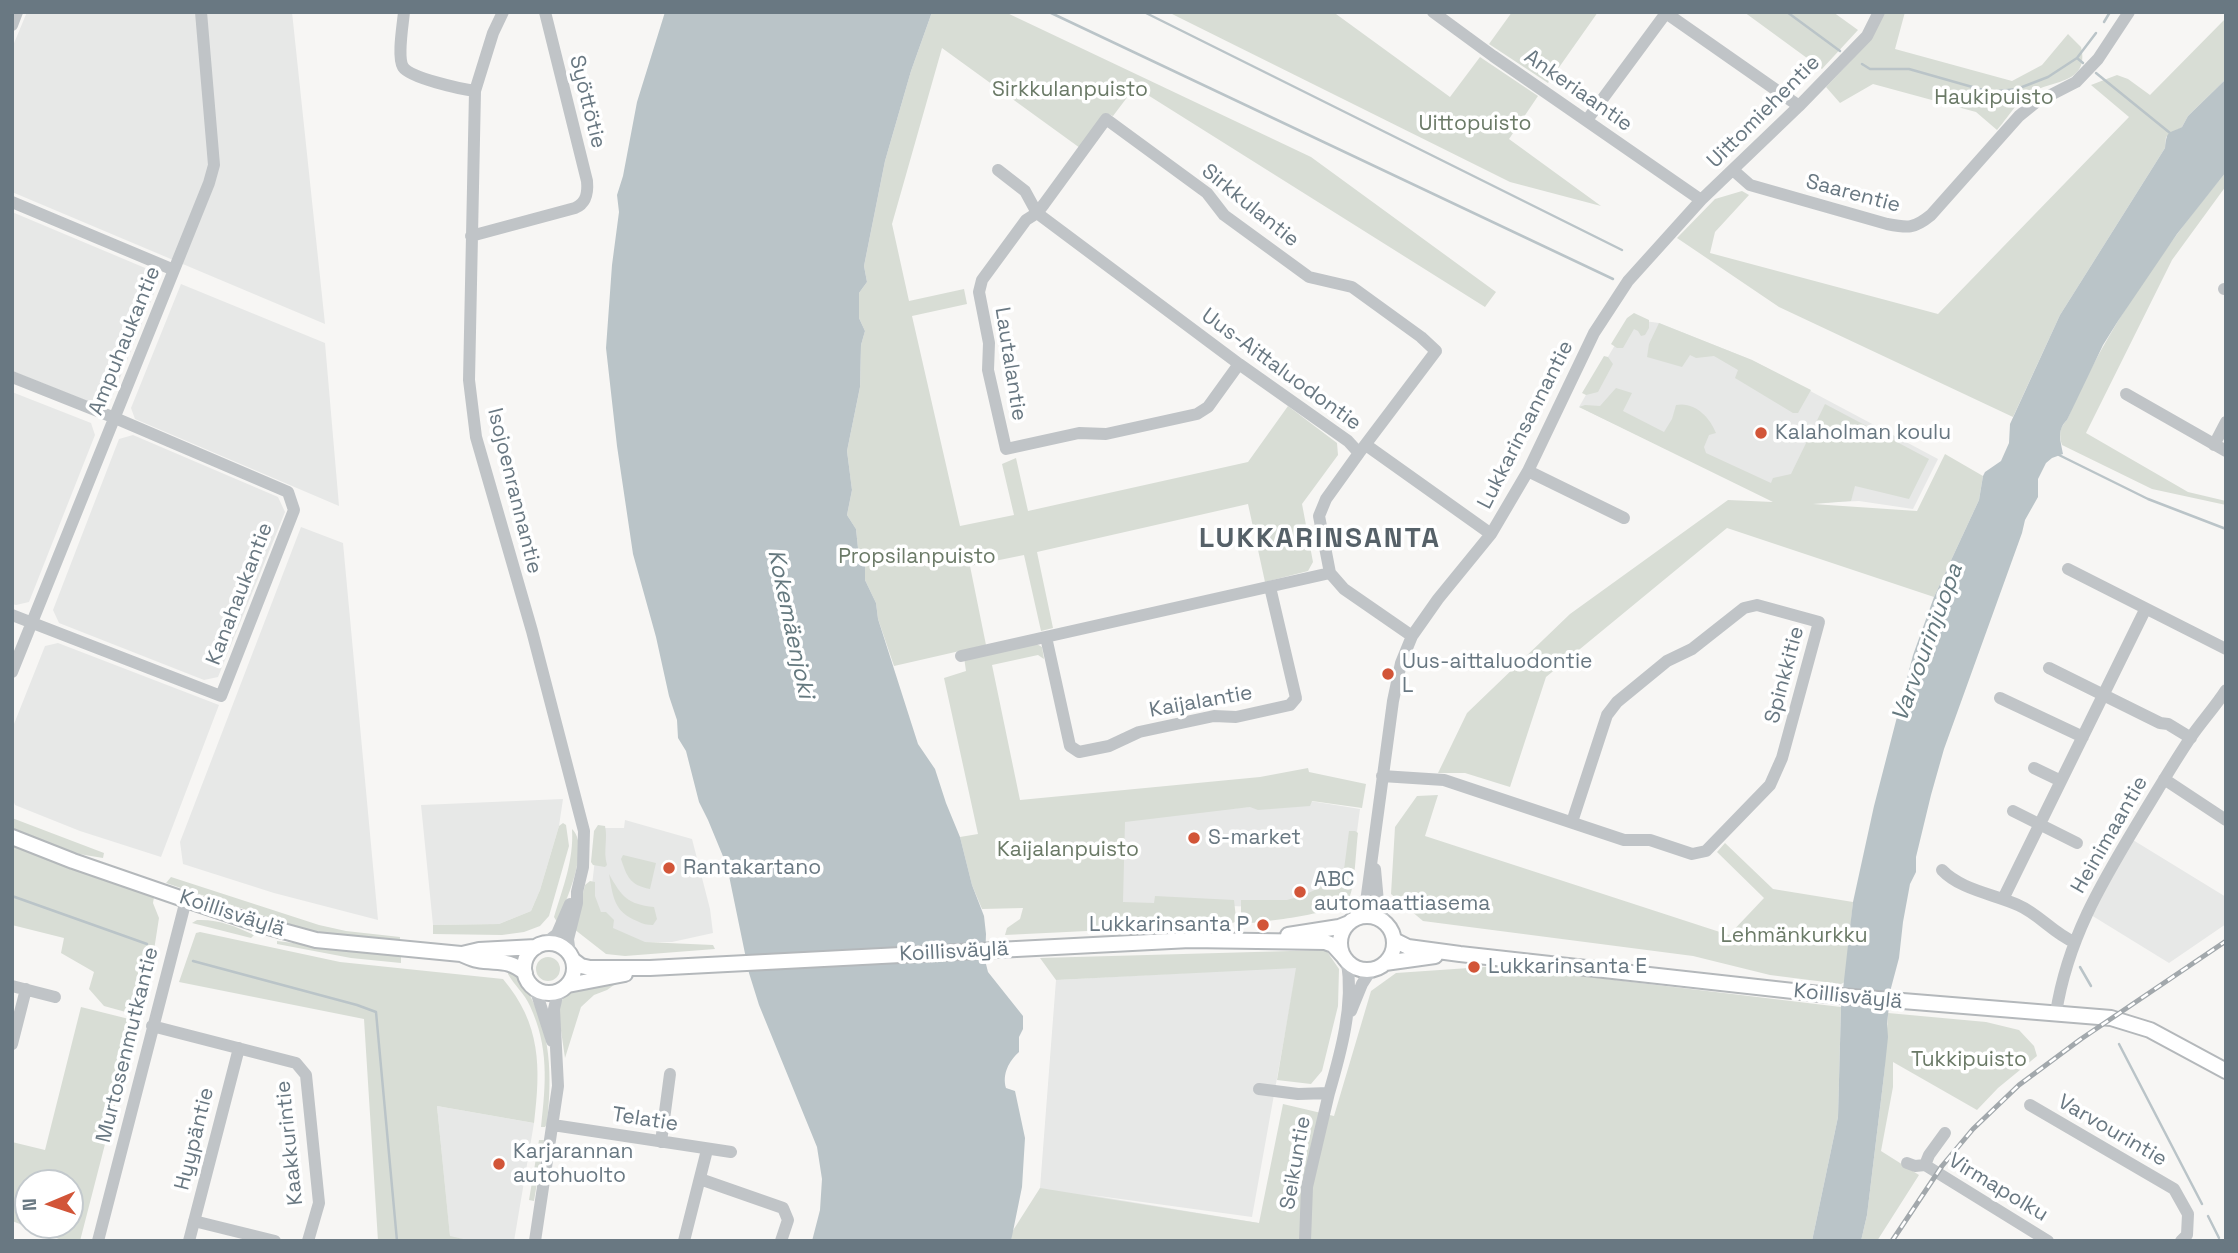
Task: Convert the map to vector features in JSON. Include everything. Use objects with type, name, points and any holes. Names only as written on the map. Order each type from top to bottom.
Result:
[{"type":"main road","name":"Koillisväylä","points":[[12,837],[186,900],[316,940],[461,954],[477,960],[506,962],[525,973]]},
{"type":"main road","points":[[1373,917],[1384,922],[1394,940],[1392,953],[1378,967],[1356,968],[1345,959],[1340,937],[1354,920],[1373,917]]},
{"type":"main road","name":"Koillisväylä","points":[[1259,940],[1339,927],[1354,920]]},
{"type":"main road","name":"Koillisväylä","points":[[571,958],[581,966],[590,968],[650,968],[1190,940],[1259,940],[1325,942],[1333,945],[1345,959]]},
{"type":"main road","name":"Koillisväylä","points":[[1394,940],[1408,947],[1460,954],[1829,995],[2111,1018],[2150,1030],[2226,1072]]},
{"type":"main road","name":"Koillisväylä","points":[[461,954],[540,945]]},
{"type":"main road","points":[[540,945],[560,946],[571,958],[573,975],[566,987],[550,993],[534,988],[525,973],[528,956],[540,945]]},
{"type":"main road","name":"Koillisväylä","points":[[1378,967],[1406,959],[1460,954]]},
{"type":"main road","name":"Koillisväylä","points":[[566,987],[650,968]]},
{"type":"street","points":[[12,25],[18,12]]},
{"type":"street","name":"Ampuhaukantie","points":[[12,672],[209,183],[214,165],[201,12]]},
{"type":"street","points":[[404,12],[401,59],[403,66],[408,71],[447,86],[475,91]]},
{"type":"street","name":"Isojoenrannantie","points":[[503,12],[493,33],[475,91],[469,380],[476,437],[579,807],[585,849],[577,903],[568,939],[571,958]]},
{"type":"street","name":"Syöttötie","points":[[471,236],[575,208],[581,205],[588,192],[545,12]]},
{"type":"street","name":"Ankeriaantie","points":[[1433,12],[1701,200]]},
{"type":"street","name":"Uittomiehentie","points":[[1670,234],[1867,36],[1879,12]]},
{"type":"street","name":"Saarentie","points":[[1732,170],[1750,185],[1887,224],[1906,228],[1919,225],[2019,116],[2035,103],[2076,82],[2098,59],[2129,12]]},
{"type":"street","points":[[1587,120],[1665,13],[1799,106]]},
{"type":"street","name":"Sirkkulantie","points":[[1037,213],[1106,119],[1207,193],[1224,215],[1309,277],[1352,287],[1436,351],[1363,449]]},
{"type":"street","name":"Uus-Aittaluodontie","points":[[998,170],[1025,191],[1037,213],[1239,364],[1363,449],[1325,499],[1319,516],[1331,573]]},
{"type":"street","points":[[12,202],[174,270]]},
{"type":"street","name":"Lautalantie","points":[[1037,213],[1027,220],[982,280],[979,292],[989,344],[988,370],[1006,449],[1079,433],[1106,434],[1197,414],[1208,407],[1239,364]]},
{"type":"street","name":"Lukkarinsannantie","points":[[1354,920],[1366,902],[1382,776],[1401,663],[1412,636],[1438,598],[1491,534],[1528,471],[1594,333],[1628,281],[1670,234]]},
{"type":"street","points":[[12,377],[115,418]]},
{"type":"street","points":[[2126,394],[2220,448],[2226,422]]},
{"type":"street","name":"Kanahaukantie","points":[[32,623],[221,696],[223,692],[294,510],[288,492],[115,418]]},
{"type":"street","points":[[1363,449],[1491,534]]},
{"type":"street","points":[[1528,471],[1625,518]]},
{"type":"street","points":[[2068,569],[2226,649]]},
{"type":"street","points":[[961,656],[1331,573],[1344,589],[1412,636]]},
{"type":"street","name":"Kaijalantie","points":[[1046,637],[1070,746],[1079,752],[1109,746],[1152,729],[1214,716],[1236,717],[1290,705],[1296,698],[1270,587]]},
{"type":"street","name":"Spinkkitie","points":[[1382,776],[1444,780],[1625,840],[1650,840],[1692,854],[1706,851],[1770,785],[1782,758],[1819,622],[1757,606],[1744,608],[1692,649],[1667,661],[1617,702],[1608,715],[1572,822]]},
{"type":"street","points":[[2003,899],[2145,610]]},
{"type":"street","points":[[12,615],[32,623]]},
{"type":"street","points":[[2049,668],[2160,723],[2168,724],[2190,738]]},
{"type":"street","points":[[2000,698],[2083,737]]},
{"type":"street","name":"Heinimaantie","points":[[2056,1013],[2060,989],[2082,920],[2190,738],[2224,699]]},
{"type":"street","points":[[2034,768],[2061,781]]},
{"type":"street","points":[[2164,779],[2226,820]]},
{"type":"street","points":[[2013,811],[2077,842]]},
{"type":"street","name":"Lukkarinsannantie","points":[[1374,837],[1378,902],[1384,922]]},
{"type":"street","points":[[1942,870],[1953,880],[2027,910],[2074,942]]},
{"type":"street","name":"Isojoenrannantie","points":[[540,945],[557,934],[577,892]]},
{"type":"street","name":"Murtosenmutkantie","points":[[97,1241],[186,900]]},
{"type":"street","name":"Seikuntie","points":[[1305,1241],[1307,1187],[1345,1028],[1349,976],[1345,959]]},
{"type":"street","name":"Seikuntie","points":[[1345,1028],[1362,984],[1378,967]]},
{"type":"street","points":[[12,986],[55,997]]},
{"type":"street","points":[[535,1241],[558,1086],[554,1009],[558,996],[566,987]]},
{"type":"street","points":[[534,988],[555,1048]]},
{"type":"street","points":[[12,1044],[26,989]]},
{"type":"street","name":"Kaakkurintie","points":[[152,1026],[296,1063],[306,1075],[319,1203],[308,1241]]},
{"type":"street","name":"Hyypäntie","points":[[189,1241],[239,1048]]},
{"type":"street","points":[[661,1142],[670,1074]]},
{"type":"street","name":"Seikuntie","points":[[1259,1089],[1298,1094],[1329,1094]]},
{"type":"street","name":"Varvourintie","points":[[2030,1105],[2174,1189],[2188,1214],[2189,1239]]},
{"type":"street","name":"Telatie","points":[[553,1125],[731,1152]]},
{"type":"street","name":"Virmapolku","points":[[1945,1133],[1928,1155],[1925,1165],[2048,1241]]},
{"type":"street","points":[[684,1241],[707,1150]]},
{"type":"street","points":[[1907,1163],[1914,1167],[1925,1165]]},
{"type":"street","points":[[700,1179],[783,1208],[789,1220],[781,1241]]},
{"type":"street","points":[[194,1221],[275,1241]]},
{"type":"shaded area","points":[[27,12],[292,12],[325,324],[12,192],[12,48]]},
{"type":"shaded area","points":[[12,212],[150,270],[157,286],[111,400],[97,405],[12,371]]},
{"type":"shaded area","points":[[181,284],[325,343],[339,506],[135,419],[131,408]]},
{"type":"shaded area","name":"Kalaholman koulu","points":[[1630,319],[1659,323],[1752,360],[1938,459],[1913,509],[1859,501],[1774,505],[1772,500],[1579,407]]},
{"type":"shaded area","points":[[12,392],[91,423],[95,435],[29,602],[16,605],[12,604]]},
{"type":"shaded area","points":[[133,435],[278,497],[285,512],[218,677],[204,680],[59,623],[53,610],[119,439]]},
{"type":"shaded area","points":[[301,527],[343,543],[378,920],[274,893],[183,864],[180,842]]},
{"type":"shaded area","points":[[58,643],[219,705],[161,857],[80,831],[15,805],[12,797],[12,729],[45,646]]},
{"type":"shaded area","points":[[563,799],[559,826],[531,911],[499,924],[433,925],[421,805]]},
{"type":"shaded area","points":[[1310,801],[1360,809],[1350,884],[1299,908],[1122,903],[1124,819]]},
{"type":"shaded area","points":[[625,820],[692,839],[710,909],[713,933],[672,942],[618,943],[591,894],[598,833],[604,828],[624,828]]},
{"type":"shaded area","points":[[2133,840],[2226,897],[2226,924],[2169,963],[2091,915]]},
{"type":"shaded area","points":[[1297,967],[1252,1217],[1084,1194],[1259,1223],[1028,1241],[1040,1188],[1056,980]]},
{"type":"shaded area","points":[[437,1106],[534,1123],[514,1241],[472,1241],[450,1237]]},
{"type":"green space","name":"Propsilanpuisto","points":[[932,12],[1005,12],[1311,157],[1496,292],[1485,307],[1135,87],[1113,116],[1106,113],[1080,148],[942,48],[892,224],[909,301],[964,289],[967,304],[912,316],[960,526],[1014,515],[1002,464],[1016,458],[1028,511],[1248,462],[1288,406],[1337,443],[1338,455],[1302,504],[1313,562],[1308,571],[1265,582],[1248,504],[1037,552],[1053,628],[1041,631],[1024,555],[970,566],[986,645],[894,666],[878,619],[876,603],[865,580],[865,566],[858,548],[856,529],[847,515],[852,490],[847,451],[860,387],[861,345],[865,331],[859,318],[859,293],[867,282],[864,266],[885,161],[911,71]]},
{"type":"green space","name":"Uittopuisto","points":[[1168,12],[1337,12],[1336,14],[1450,97],[1480,57],[1538,96],[1509,139],[1601,206],[1510,182]]},
{"type":"green space","name":"Uittopuisto","points":[[1512,12],[1598,12],[1548,83],[1489,44]]},
{"type":"green space","points":[[1744,12],[1833,12],[1858,30],[1822,69]]},
{"type":"green space","name":"Haukipuisto","points":[[1883,12],[1905,12],[1895,49],[2012,81],[2042,65],[2068,34],[2081,47],[2080,68],[2067,79],[2030,93],[1997,130],[1976,112],[1873,84],[1840,103],[1826,87],[1865,43]]},
{"type":"green space","points":[[2226,18],[2226,79],[2188,116],[2182,127],[2166,137],[2165,148],[2060,315],[2013,417],[1779,307],[1677,238],[1715,199],[1742,191],[1749,195],[1715,232],[1710,253],[1938,314],[2129,117],[2091,85],[2117,75],[2128,79],[2150,95]]},
{"type":"green space","points":[[2226,172],[2226,186],[2172,260],[2086,433],[2188,492],[2226,501],[2226,505],[2152,489],[2062,445],[2060,435],[2062,426],[2099,354],[2138,290],[2180,230]]},
{"type":"green space","points":[[1634,313],[1649,320],[1649,328],[1645,335],[1641,336],[1634,329],[1623,348],[1617,348],[1611,344],[1627,318]]},
{"type":"green space","points":[[1659,323],[1752,360],[1811,390],[1798,413],[1793,413],[1735,378],[1738,370],[1714,356],[1696,358],[1690,355],[1682,367],[1647,357],[1649,344]]},
{"type":"green space","points":[[1604,356],[1613,364],[1598,392],[1586,395],[1582,393]]},
{"type":"green space","points":[[1616,388],[1632,393],[1623,411],[1664,432],[1676,405],[1695,408],[1710,421],[1716,433],[1709,435],[1704,447],[1706,453],[1771,483],[1773,478],[1791,474],[1825,404],[1929,459],[1909,499],[1855,486],[1851,501],[1813,504],[1917,511],[1945,454],[1983,476],[1979,500],[1934,597],[1727,528],[1546,677],[1510,787],[1465,773],[1438,773],[1467,713],[1570,614],[1728,500],[1773,502],[1579,407],[1600,406]]},
{"type":"green space","name":"Kaijalanpuisto","points":[[1033,642],[1042,647],[1044,659],[1038,655],[992,665],[1020,800],[1260,777],[1308,768],[1309,772],[1366,784],[1362,808],[1312,801],[1310,806],[1258,810],[1250,807],[1125,822],[1123,902],[1154,903],[1155,896],[1234,900],[1235,922],[1005,935],[1007,928],[1020,919],[1023,908],[982,909],[972,885],[960,837],[978,834],[944,678],[966,671],[964,657]]},
{"type":"green space","name":"Lehmänkurkku","points":[[1438,795],[1425,836],[1729,935],[1764,898],[1717,852],[1725,843],[1773,889],[1853,902],[1845,982],[1841,984],[1770,975],[1693,956],[1423,921],[1391,894],[1395,827],[1417,796]]},
{"type":"green space","points":[[12,818],[104,853],[103,858],[79,854],[12,830]]},
{"type":"green space","points":[[563,823],[566,825],[569,846],[549,916],[540,926],[524,932],[502,935],[433,934],[433,925],[499,924],[531,911],[559,826]]},
{"type":"green space","points":[[598,825],[605,826],[605,867],[593,865],[591,862],[594,831]]},
{"type":"green space","points":[[572,829],[577,837],[578,861],[571,889],[557,922],[554,917],[570,863]]},
{"type":"green space","points":[[1349,831],[1358,833],[1355,867],[1351,893],[1342,904],[1300,916],[1244,924],[1241,921],[1241,900],[1287,900],[1343,877]]},
{"type":"green space","points":[[12,845],[154,897],[153,903],[159,918],[152,963],[139,1012],[133,1014],[104,1006],[89,989],[94,972],[61,953],[64,938],[12,925]]},
{"type":"green space","points":[[623,855],[656,863],[650,889],[630,879],[621,859]]},
{"type":"green space","points":[[609,874],[626,898],[637,904],[654,907],[657,919],[653,925],[643,924],[623,913],[616,903]]},
{"type":"green space","points":[[171,877],[319,925],[400,937],[400,944],[303,929],[166,883]]},
{"type":"green space","points":[[590,881],[595,882],[595,896],[601,912],[606,912],[614,920],[613,928],[645,942],[713,945],[715,949],[625,956],[606,954],[574,929],[585,885]]},
{"type":"green space","points":[[197,920],[226,924],[254,935],[251,938],[192,923]]},
{"type":"green space","points":[[196,933],[340,962],[503,979],[525,1013],[535,1047],[537,1083],[534,1123],[437,1106],[450,1236],[472,1241],[378,1241],[364,1019],[179,982]]},
{"type":"green space","points":[[277,941],[401,956],[401,963],[351,958],[277,944]]},
{"type":"green space","points":[[1326,950],[1339,969],[1338,1006],[1322,1071],[1311,1084],[1277,1080],[1296,968],[1056,980],[1040,958]]},
{"type":"green space","points":[[543,957],[553,957],[560,964],[560,974],[553,981],[543,981],[536,974],[536,964]]},
{"type":"green space","points":[[1498,966],[1841,1007],[1838,1117],[1812,1241],[1011,1241],[1012,1232],[1040,1188],[1259,1223],[1283,1104],[1334,1116],[1371,991],[1396,973]]},
{"type":"green space","points":[[509,968],[520,980],[535,1005],[545,1037],[549,1089],[545,1127],[541,1127],[545,1080],[540,1036],[528,1002],[508,974]]},
{"type":"green space","points":[[621,980],[594,995],[581,1007],[565,1058],[558,1010],[561,1001],[574,990]]},
{"type":"green space","points":[[81,1007],[133,1020],[136,1024],[84,1226],[84,1169],[14,1169],[14,1222],[12,1221],[12,1142],[45,1150]]},
{"type":"green space","name":"Tukkipuisto","points":[[1888,1013],[1986,1022],[2019,1030],[2034,1046],[2037,1056],[1998,1088],[1977,1110],[1893,1062],[1893,1087],[1881,1151],[1919,1175],[1877,1241],[1861,1241],[1867,1215],[1884,1075]]},
{"type":"green space","points":[[539,1140],[544,1140],[534,1201],[529,1200]]},
{"type":"green space","points":[[59,1239],[81,1239],[80,1241]]},
{"type":"water","name":"Kokemäenjoki","points":[[665,12],[932,12],[911,71],[885,161],[864,266],[867,282],[859,293],[859,318],[865,331],[861,345],[860,387],[847,451],[852,490],[847,515],[856,529],[858,548],[865,566],[865,580],[876,603],[878,619],[918,744],[935,769],[960,837],[972,885],[984,916],[985,960],[988,972],[1023,1016],[1019,1052],[1009,1064],[1005,1078],[1006,1088],[1015,1091],[1025,1138],[1022,1187],[1011,1241],[812,1241],[820,1210],[822,1179],[817,1147],[759,1005],[749,973],[727,866],[699,802],[686,751],[678,738],[677,720],[633,554],[617,446],[606,348],[619,212],[617,195],[637,102]]},
{"type":"water","name":"Varvourinjuopa","points":[[2226,79],[2226,172],[2177,234],[2118,321],[2061,428],[2063,454],[2046,463],[2038,479],[2038,497],[2025,520],[1944,749],[1916,857],[1916,872],[1910,884],[1899,958],[1891,988],[1884,1075],[1867,1215],[1861,1241],[1812,1241],[1838,1117],[1841,1007],[1853,902],[1874,806],[1913,655],[1934,597],[1979,500],[1983,476],[2001,461],[2009,443],[2010,424],[2060,315],[2165,148],[2168,135],[2182,127],[2188,116]]},
{"type":"waterway","points":[[1049,12],[1613,279]]},
{"type":"waterway","points":[[1144,12],[1622,250]]},
{"type":"waterway","points":[[1787,12],[1840,51]]},
{"type":"waterway","points":[[2104,22],[2110,12]]},
{"type":"waterway","points":[[2077,58],[2096,33]]},
{"type":"waterway","points":[[1862,64],[1870,69],[1909,69],[1990,92],[2017,89],[2048,77],[2077,58],[2083,63]]},
{"type":"waterway","points":[[2096,73],[2170,133]]},
{"type":"waterway","points":[[2059,455],[2148,499],[2226,529]]},
{"type":"waterway","points":[[12,896],[147,944]]},
{"type":"waterway","points":[[193,961],[376,1012],[397,1241]]},
{"type":"waterway","points":[[2080,967],[2091,986]]},
{"type":"waterway","points":[[2119,1044],[2202,1204]]},
{"type":"waterway","points":[[2208,1216],[2219,1238]]},
{"type":"railway","points":[[1892,1241],[1942,1166],[1973,1129],[2019,1085],[2081,1039],[2226,941]]},
{"type":"place","name":"Kalaholman koulu","points":[[1761,433]]},
{"type":"place","name":"Uus-aittaluodontie L","points":[[1388,674]]},
{"type":"place","name":"S-market","points":[[1194,838]]},
{"type":"place","name":"Rantakartano","points":[[669,868]]},
{"type":"place","name":"ABC automaattiasema","points":[[1300,892]]},
{"type":"place","name":"Lukkarinsanta P","points":[[1263,925]]},
{"type":"place","name":"Lukkarinsanta E","points":[[1474,967]]},
{"type":"place","name":"Karjarannan autohuolto","points":[[499,1164]]},
{"type":"district","name":"LUKKARINSANTA","points":[[1320,539]]},
{"type":"park label","name":"Sirkkulanpuisto","points":[[1070,90]]}]
